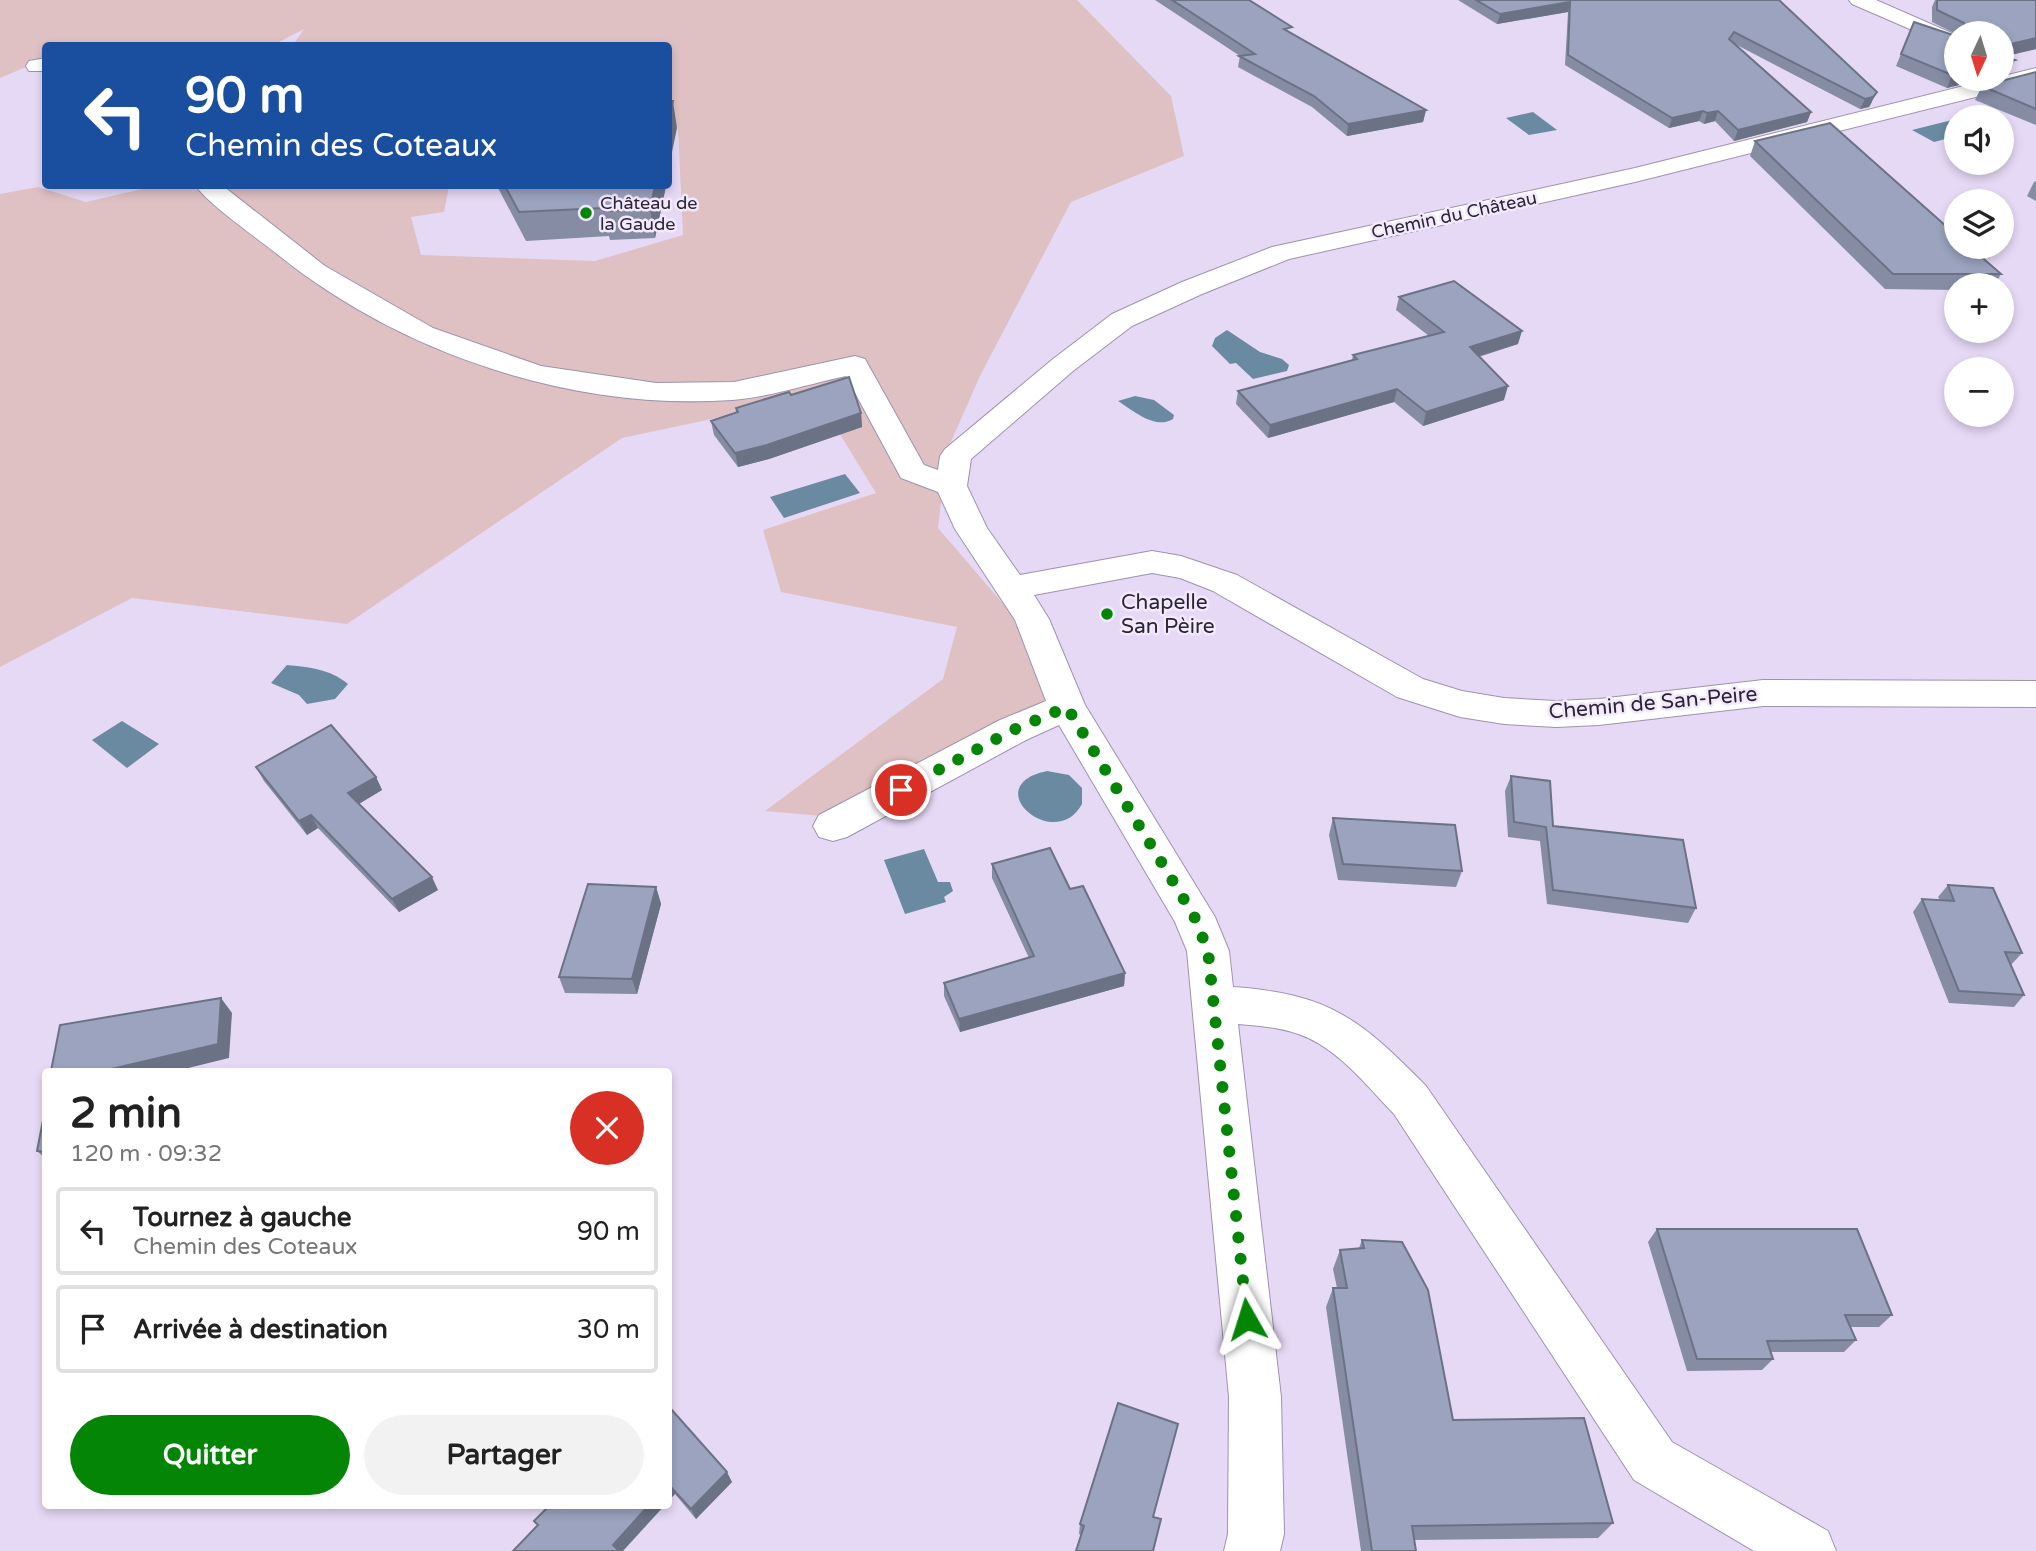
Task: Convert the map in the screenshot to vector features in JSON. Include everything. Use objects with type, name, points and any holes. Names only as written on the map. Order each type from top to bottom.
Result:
[{"type":"street","points":[[1859,0],[1944,38]]},
{"type":"street","points":[[2014,68],[2034,75]]},
{"type":"street","name":"Chemin du Château","points":[[951,485],[956,456],[1063,365],[1122,320],[1192,288],[1281,253],[1635,175],[2034,75]]},
{"type":"street","points":[[212,189],[316,272],[423,334],[536,374],[656,392],[734,391],[855,365],[912,471],[951,485],[971,529],[1032,620],[1067,707],[1194,916],[1208,951],[1255,1398],[1256,1534],[1252,1551]]},
{"type":"street","name":"Chemin de San-Peire","points":[[1013,588],[1152,562],[1199,570],[1410,688],[1460,704],[1504,711],[1556,714],[1599,712],[1763,693],[2036,694]]},
{"type":"street","points":[[834,826],[1013,730],[1067,707]]},
{"type":"street","points":[[1215,1004],[1273,1009],[1321,1023],[1368,1058],[1410,1100],[1653,1461],[1808,1551]]},
{"type":"shaded area","points":[[0,0],[1077,0],[1171,96],[1184,156],[1071,202],[980,376],[947,451],[938,528],[1011,613],[1049,710],[833,817],[765,811],[943,679],[957,627],[781,592],[763,530],[876,493],[833,423],[787,403],[622,438],[347,624],[132,598],[0,667],[0,194],[38,187],[86,202],[142,189],[448,189],[444,212],[411,217],[421,255],[595,261],[683,235],[678,127],[672,127],[672,42],[295,42],[304,29],[279,42],[42,42],[42,60],[0,78]]},
{"type":"water","points":[[1533,112],[1557,130],[1529,135],[1506,118]]},
{"type":"water","points":[[1944,122],[1944,139],[1934,142],[1912,130]]},
{"type":"water","points":[[1227,330],[1260,352],[1282,359],[1289,365],[1287,371],[1253,379],[1236,363],[1230,364],[1212,346],[1215,338]]},
{"type":"water","points":[[1135,396],[1154,400],[1174,415],[1173,419],[1166,422],[1152,421],[1118,401]]},
{"type":"water","points":[[845,474],[860,493],[784,518],[770,497]]},
{"type":"water","points":[[287,665],[327,672],[348,684],[335,699],[307,704],[299,695],[271,683]]},
{"type":"water","points":[[122,721],[159,744],[127,768],[92,740]]},
{"type":"water","points":[[1047,771],[1069,775],[1082,788],[1082,804],[1070,818],[1055,822],[1040,819],[1028,812],[1020,801],[1019,790],[1027,779]]},
{"type":"water","points":[[924,849],[938,882],[950,882],[953,891],[944,897],[946,902],[905,914],[884,860]]},
{"type":"building","points":[[1172,0],[1249,0],[1292,27],[1284,29],[1426,110],[1348,124],[1314,96],[1239,56],[1255,54]]},
{"type":"building","points":[[1476,0],[1779,0],[1877,92],[1873,97],[1865,99],[1734,32],[1729,39],[1811,112],[1738,130],[1718,111],[1703,111],[1672,118],[1568,55],[1570,2],[1500,14]]},
{"type":"building","points":[[1937,0],[2036,0],[2036,38],[2014,43],[2014,21],[1960,21],[1937,10]]},
{"type":"building","points":[[1914,22],[1944,32],[1944,72],[1901,54]]},
{"type":"building","points":[[2036,72],[2036,109],[1994,91],[2014,91],[2014,78]]},
{"type":"building","points":[[1830,123],[1944,224],[1944,259],[1984,259],[2000,273],[1893,274],[1755,141]]},
{"type":"building","points":[[507,189],[654,189],[650,209],[519,212]]},
{"type":"building","points":[[1454,281],[1522,331],[1470,347],[1508,386],[1426,412],[1397,389],[1270,425],[1238,391],[1357,359],[1353,355],[1444,332],[1399,297]]},
{"type":"building","points":[[849,377],[861,413],[767,445],[735,453],[711,421],[738,412],[736,408]]},
{"type":"building","points":[[331,725],[376,777],[348,793],[432,877],[392,899],[311,815],[299,821],[256,767]]},
{"type":"building","points":[[1511,776],[1550,781],[1553,826],[1683,840],[1696,908],[1553,890],[1546,827],[1514,822]]},
{"type":"building","points":[[1333,818],[1455,825],[1462,871],[1343,864]]},
{"type":"building","points":[[1050,848],[1070,889],[1083,886],[1125,973],[959,1019],[944,983],[1034,956],[992,864]]},
{"type":"building","points":[[588,884],[656,887],[632,979],[559,977]]},
{"type":"building","points":[[1948,885],[1993,888],[2022,953],[2005,952],[2024,995],[1959,991],[1922,899],[1954,901]]},
{"type":"building","points":[[221,998],[218,1044],[116,1068],[52,1068],[60,1025]]},
{"type":"building","points":[[42,1125],[42,1152],[37,1151]]},
{"type":"building","points":[[1657,1229],[1857,1229],[1892,1315],[1845,1315],[1856,1340],[1767,1341],[1773,1359],[1697,1359]]},
{"type":"building","points":[[1362,1240],[1402,1242],[1428,1290],[1453,1420],[1584,1418],[1613,1523],[1412,1526],[1416,1551],[1372,1551],[1333,1288],[1347,1288],[1340,1250],[1364,1248]]},
{"type":"building","points":[[1118,1403],[1178,1424],[1153,1517],[1161,1519],[1153,1551],[1076,1551],[1084,1526],[1080,1524]]},
{"type":"building","points":[[672,1410],[727,1472],[691,1509],[672,1488]]},
{"type":"building","points":[[546,1509],[645,1509],[613,1545],[619,1551],[513,1551],[538,1525],[534,1521]]},
{"type":"place","name":"Château de la Gaude","points":[[586,213]]},
{"type":"place","name":"Chapelle San Pèire","points":[[1107,614]]},
{"type":"route","points":[[901,790],[1013,730],[1067,707],[1194,916],[1208,951],[1247,1319]]}]
